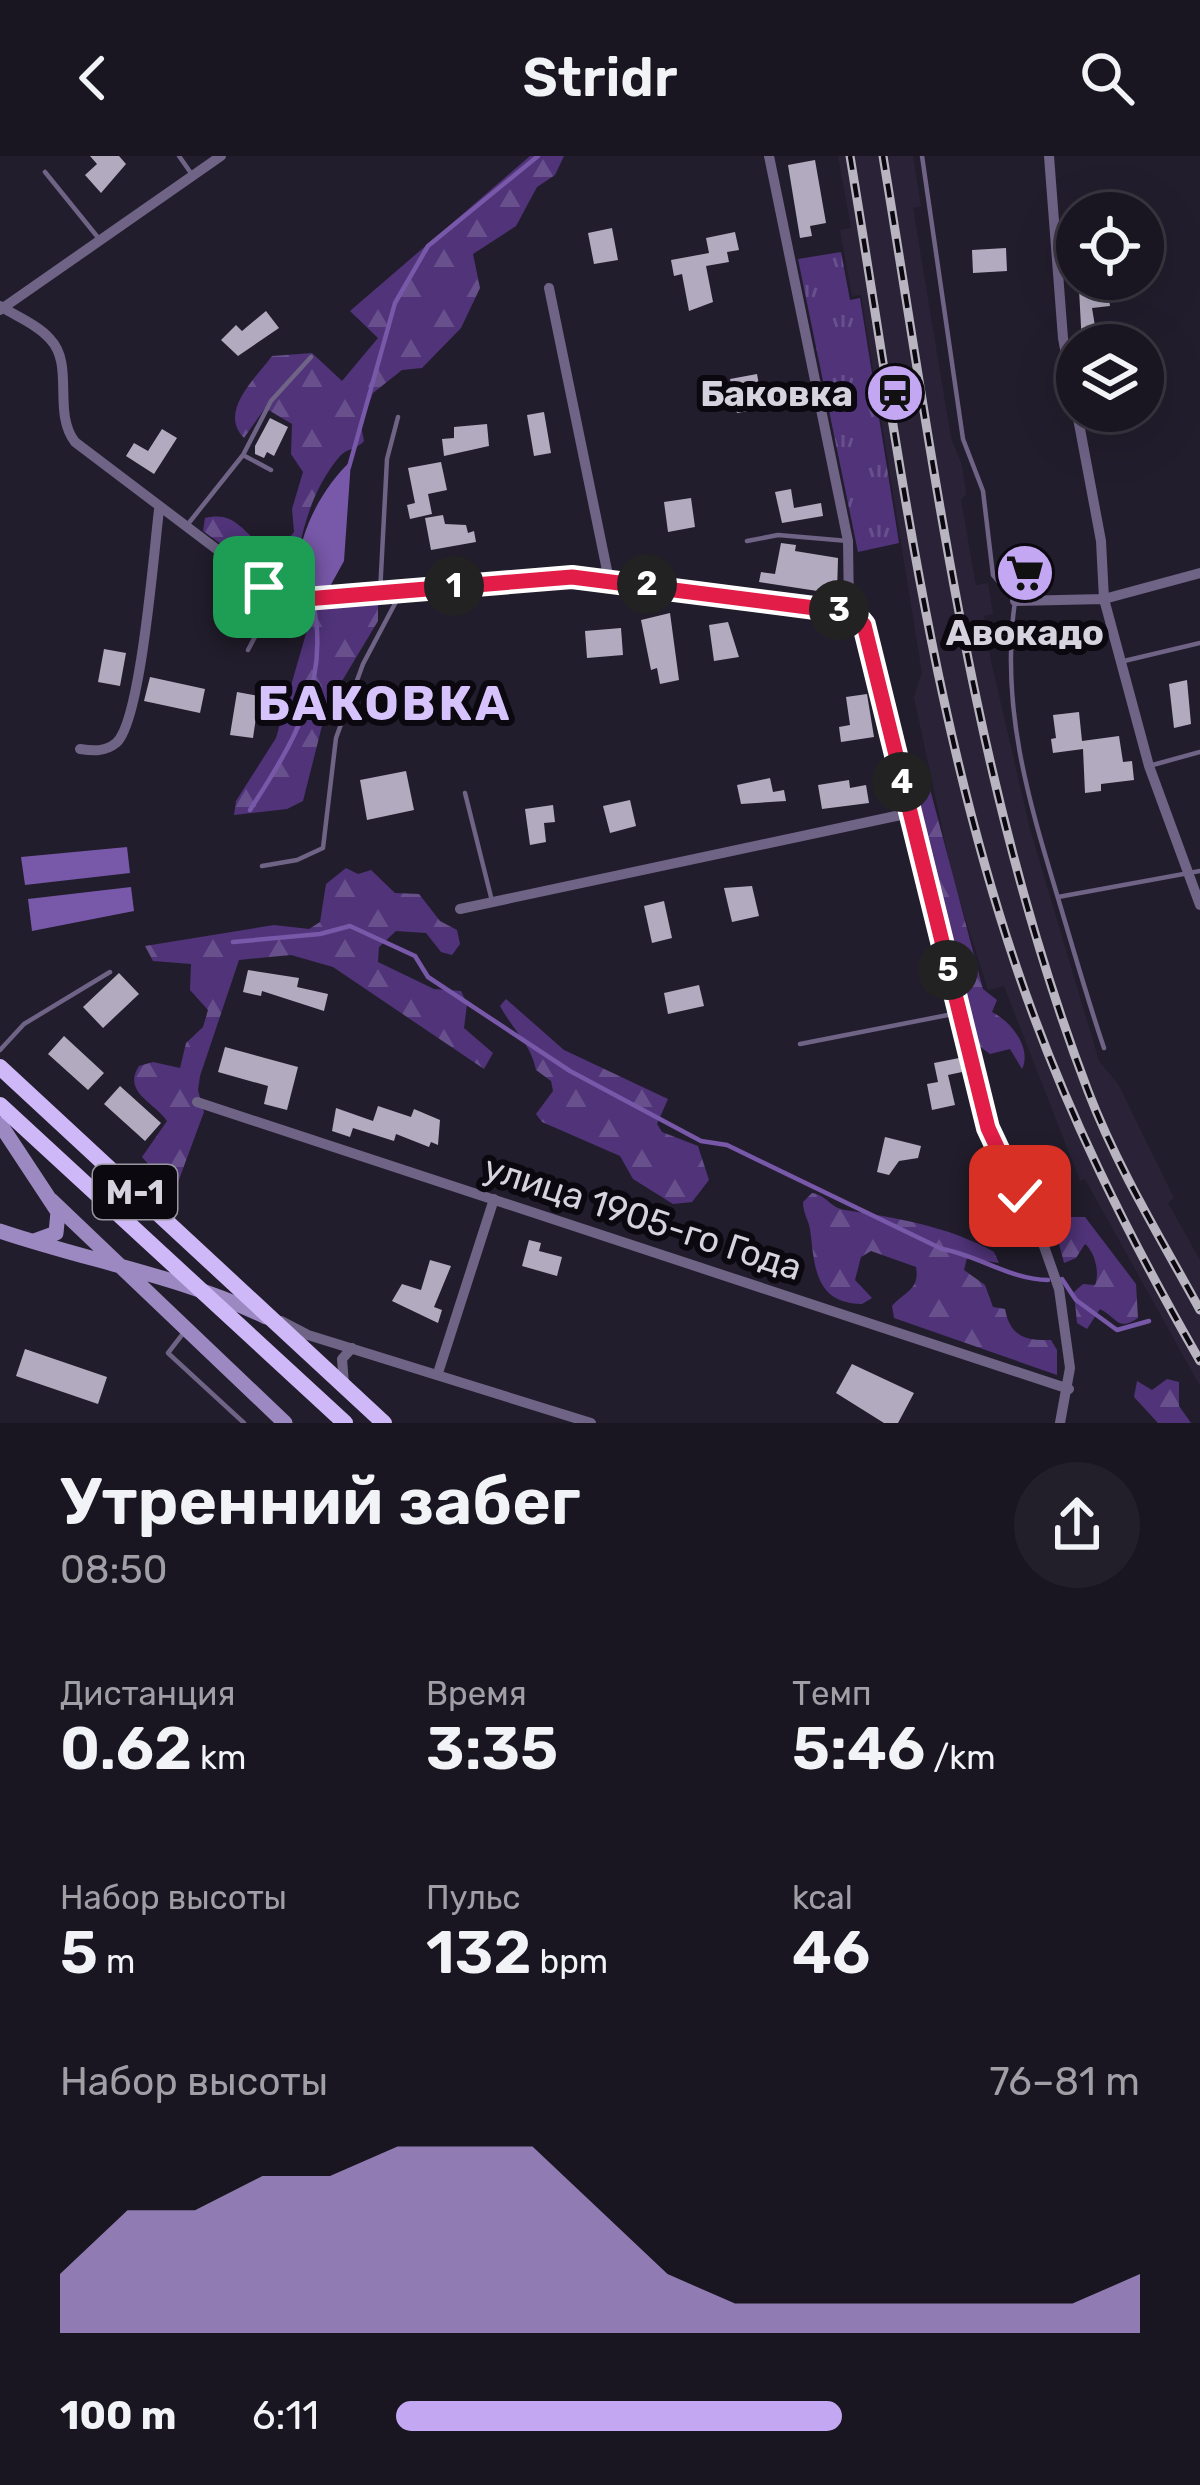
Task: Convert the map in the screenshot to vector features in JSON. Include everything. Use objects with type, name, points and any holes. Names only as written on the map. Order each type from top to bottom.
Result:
[{"type":"highway","name":"М-1","points":[[0,1067],[384,1423]]},
{"type":"highway","name":"М-1","points":[[0,1105],[345,1423]]},
{"type":"main road","points":[[0,1124],[51,1200],[285,1423]]},
{"type":"main road","points":[[31,1241],[56,1233],[59,1220],[51,1200]]},
{"type":"main road","points":[[0,1232],[124,1271],[191,1284],[269,1318]]},
{"type":"street","points":[[221,156],[1,308],[44,333],[56,347],[62,416],[75,442],[277,595],[306,599],[514,580],[609,580],[849,612],[864,625],[958,1013],[999,1158],[1054,1268],[1069,1389],[1060,1423]]},
{"type":"street","points":[[769,156],[848,541],[849,612]]},
{"type":"street","points":[[1049,156],[1063,338],[1100,541],[1105,598],[1149,766],[1194,873],[1200,905]]},
{"type":"street","points":[[549,288],[609,580]]},
{"type":"street","points":[[80,749],[98,751],[118,742],[126,727],[159,510]]},
{"type":"street","points":[[1015,601],[1105,598],[1200,573]]},
{"type":"street","points":[[460,909],[910,813]]},
{"type":"street","name":"улица 1905-го Года","points":[[197,1102],[1069,1389]]},
{"type":"street","points":[[437,1373],[494,1199]]},
{"type":"street","points":[[255,1305],[308,1335],[591,1423]]},
{"type":"street","points":[[345,1388],[342,1359],[356,1348]]},
{"type":"lane","points":[[179,156],[193,176]]},
{"type":"lane","points":[[922,156],[963,439],[983,491],[994,575],[1015,601],[1008,647],[1012,722],[1038,843],[1104,1048]]},
{"type":"lane","points":[[45,172],[100,240]]},
{"type":"lane","points":[[184,529],[243,455],[271,401],[311,357]]},
{"type":"lane","points":[[380,593],[387,459],[398,417]]},
{"type":"lane","points":[[243,455],[271,470]]},
{"type":"lane","points":[[747,541],[778,535],[848,541]]},
{"type":"lane","points":[[262,866],[323,848],[336,738],[363,664],[401,591]]},
{"type":"lane","points":[[248,650],[277,595]]},
{"type":"lane","points":[[1121,662],[1200,643]]},
{"type":"lane","points":[[1149,766],[1200,752]]},
{"type":"lane","points":[[465,793],[492,901]]},
{"type":"lane","points":[[1058,897],[1194,873]]},
{"type":"lane","points":[[0,1050],[24,1024],[110,971]]},
{"type":"lane","points":[[800,1044],[958,1013]]},
{"type":"lane","points":[[185,1331],[168,1353],[244,1423]]},
{"type":"shaded area","points":[[838,156],[913,156],[921,206],[913,208],[951,438],[962,465],[966,494],[961,500],[976,585],[988,583],[993,614],[984,616],[991,661],[1030,829],[1099,1061],[1118,1084],[1174,1198],[1168,1203],[1200,1260],[1200,1386],[1085,1179],[1080,1181],[1004,986],[988,990],[953,879],[914,697],[922,673],[861,295],[852,296],[840,230],[851,228]]},
{"type":"shaded area","points":[[351,461],[344,561],[328,590],[302,591],[299,557],[309,522],[328,488]]},
{"type":"shaded area","points":[[127,847],[130,873],[25,885],[21,857]]},
{"type":"shaded area","points":[[131,887],[134,911],[32,931],[28,899]]},
{"type":"green space","points":[[530,156],[564,156],[555,175],[537,187],[516,226],[473,254],[480,288],[461,328],[422,368],[402,370],[373,393],[361,426],[364,441],[340,456],[313,502],[292,588],[286,591],[203,531],[205,518],[215,516],[236,523],[260,544],[284,545],[294,532],[292,509],[303,472],[291,454],[292,424],[265,408],[244,438],[235,417],[242,396],[272,356],[312,353],[342,381],[378,338],[350,311]]},
{"type":"green space","points":[[841,252],[850,300],[860,298],[899,543],[858,552],[798,259]]},
{"type":"green space","points":[[305,604],[378,604],[378,621],[327,706],[303,801],[287,809],[234,815],[236,801],[276,738],[309,623],[293,612]]},
{"type":"green space","points":[[920,771],[926,774],[983,989],[997,1000],[992,1012],[1018,1037],[1024,1053],[1022,1069],[1010,1049],[990,1054],[979,1046],[912,782]]},
{"type":"green space","points":[[346,868],[358,874],[371,870],[395,893],[419,894],[440,921],[457,930],[460,944],[452,955],[441,952],[426,933],[396,931],[379,947],[378,962],[434,989],[461,991],[467,1004],[464,1028],[493,1053],[484,1069],[333,967],[291,955],[239,960],[200,1076],[204,1112],[174,1193],[142,1157],[167,1121],[137,1090],[135,1075],[139,1066],[153,1062],[180,1068],[186,1043],[203,1027],[208,1010],[190,990],[191,964],[153,961],[145,946],[274,925],[309,929],[320,922],[326,884]]},
{"type":"green space","points":[[506,999],[564,1050],[668,1099],[657,1124],[662,1132],[698,1146],[709,1180],[692,1202],[673,1204],[633,1179],[620,1156],[542,1122],[536,1114],[553,1091],[551,1081],[536,1070],[500,1006]]},
{"type":"green space","points":[[812,1193],[840,1209],[940,1229],[994,1252],[999,1263],[967,1258],[964,1270],[985,1285],[993,1307],[1005,1309],[1015,1331],[1026,1338],[1051,1340],[1057,1350],[1057,1375],[894,1318],[892,1306],[914,1285],[916,1267],[871,1251],[861,1257],[855,1280],[872,1298],[862,1304],[834,1297],[816,1269],[803,1202]]},
{"type":"green space","points":[[1067,1217],[1085,1217],[1136,1284],[1138,1318],[1121,1324],[1100,1309],[1087,1329],[1077,1323],[1074,1292],[1083,1284],[1095,1285],[1097,1269],[1085,1244],[1076,1258],[1064,1263],[1058,1240]]},
{"type":"green space","points":[[1167,1379],[1179,1382],[1179,1406],[1191,1423],[1158,1423],[1134,1397],[1137,1381],[1152,1390]]},
{"type":"building","points":[[90,156],[119,156],[126,164],[101,193],[85,175],[97,164]]},
{"type":"building","points":[[815,160],[826,223],[810,226],[812,236],[800,238],[788,165]]},
{"type":"building","points":[[612,228],[618,260],[594,264],[588,233]]},
{"type":"building","points":[[735,232],[739,250],[727,252],[729,262],[706,266],[713,302],[689,311],[682,274],[674,276],[671,260],[709,253],[706,238]]},
{"type":"building","points":[[1006,248],[1007,271],[973,273],[972,250]]},
{"type":"building","points":[[1080,300],[1109,300],[1110,306],[1092,308],[1095,324],[1081,324]]},
{"type":"building","points":[[266,311],[279,328],[238,356],[221,340],[236,325],[242,331]]},
{"type":"building","points":[[757,374],[759,385],[766,384],[770,407],[737,413],[730,379]]},
{"type":"building","points":[[544,412],[551,453],[534,456],[527,415]]},
{"type":"building","points":[[270,418],[288,427],[274,456],[267,452],[264,458],[255,454],[255,446]]},
{"type":"building","points":[[487,424],[489,446],[444,456],[442,439],[454,438],[454,427]]},
{"type":"building","points":[[162,429],[177,438],[154,474],[126,456],[134,443],[148,451]]},
{"type":"building","points":[[441,462],[447,490],[428,494],[432,514],[410,519],[407,505],[415,503],[408,468]]},
{"type":"building","points":[[791,489],[794,508],[821,503],[823,516],[782,523],[775,492]]},
{"type":"building","points":[[691,498],[695,527],[668,532],[664,502]]},
{"type":"building","points":[[443,515],[445,524],[466,525],[468,533],[474,531],[476,542],[431,550],[425,518]]},
{"type":"building","points":[[781,543],[796,545],[795,551],[838,558],[837,594],[759,582],[761,572],[775,574]]},
{"type":"building","points":[[670,613],[679,680],[660,684],[657,668],[651,670],[641,620]]},
{"type":"building","points":[[728,622],[739,657],[714,661],[709,625]]},
{"type":"building","points":[[621,628],[623,655],[587,658],[585,631]]},
{"type":"building","points":[[104,649],[126,653],[120,686],[98,682]]},
{"type":"building","points":[[150,677],[205,689],[200,713],[144,701]]},
{"type":"building","points":[[1187,680],[1191,724],[1174,728],[1169,684]]},
{"type":"building","points":[[237,692],[259,696],[253,738],[230,735]]},
{"type":"building","points":[[867,694],[874,737],[841,742],[839,727],[850,725],[846,697]]},
{"type":"building","points":[[1079,712],[1082,741],[1119,736],[1123,762],[1132,761],[1134,780],[1101,784],[1101,791],[1085,793],[1083,749],[1053,753],[1051,739],[1056,738],[1053,715]]},
{"type":"building","points":[[406,771],[414,810],[367,820],[360,780]]},
{"type":"building","points":[[770,778],[773,792],[784,790],[786,801],[741,804],[737,785]]},
{"type":"building","points":[[849,780],[850,788],[866,785],[869,803],[822,809],[818,785]]},
{"type":"building","points":[[630,800],[636,826],[610,833],[603,806]]},
{"type":"building","points":[[553,805],[555,822],[544,823],[546,842],[530,845],[525,809]]},
{"type":"building","points":[[752,886],[759,916],[732,922],[724,888]]},
{"type":"building","points":[[664,901],[672,938],[652,943],[644,906]]},
{"type":"building","points":[[248,970],[299,978],[297,987],[328,994],[324,1011],[262,991],[261,996],[243,992]]},
{"type":"building","points":[[119,973],[139,994],[103,1028],[83,1007]]},
{"type":"building","points":[[699,985],[704,1006],[668,1014],[664,993]]},
{"type":"building","points":[[64,1036],[104,1073],[88,1090],[48,1054]]},
{"type":"building","points":[[225,1047],[298,1067],[287,1110],[264,1104],[268,1086],[218,1072]]},
{"type":"building","points":[[959,1058],[962,1072],[948,1075],[955,1105],[932,1110],[927,1084],[938,1082],[934,1063]]},
{"type":"building","points":[[120,1086],[161,1123],[145,1141],[104,1104]]},
{"type":"building","points":[[378,1106],[411,1117],[414,1109],[440,1120],[438,1145],[431,1142],[429,1147],[396,1134],[394,1141],[353,1128],[350,1137],[332,1131],[336,1108],[373,1121]]},
{"type":"building","points":[[885,1137],[921,1146],[918,1158],[899,1161],[889,1175],[877,1172]]},
{"type":"building","points":[[529,1240],[541,1243],[539,1251],[562,1257],[557,1276],[522,1266]]},
{"type":"building","points":[[430,1260],[451,1266],[434,1307],[442,1310],[438,1323],[392,1301],[402,1284],[421,1290]]},
{"type":"building","points":[[25,1349],[107,1377],[98,1404],[16,1376]]},
{"type":"building","points":[[852,1364],[914,1393],[898,1423],[884,1423],[836,1393]]},
{"type":"waterway","points":[[349,467],[395,303],[428,246],[538,156]]},
{"type":"waterway","points":[[250,810],[293,737],[312,687],[317,660],[313,603]]},
{"type":"waterway","points":[[233,942],[320,934],[350,926],[415,956],[428,977],[570,1071],[701,1141],[727,1145],[942,1249],[1021,1276],[1048,1280]]},
{"type":"waterway","points":[[1062,1279],[1076,1300],[1117,1330],[1149,1321]]},
{"type":"railway","points":[[850,156],[917,564],[985,867],[1034,1018],[1076,1119],[1122,1217],[1200,1361]]},
{"type":"railway","points":[[883,156],[962,629],[1015,863],[1088,1091],[1140,1202],[1200,1310]]},
{"type":"place","name":"Баковка","points":[[895,393]]},
{"type":"place","name":"Авокадо","points":[[1025,573]]},
{"type":"district","name":"БАКОВКА","points":[[385,703]]},
{"type":"route","points":[[264,587],[277,595],[306,599],[572,577],[854,613],[864,625],[988,1128],[1020,1196]]}]
